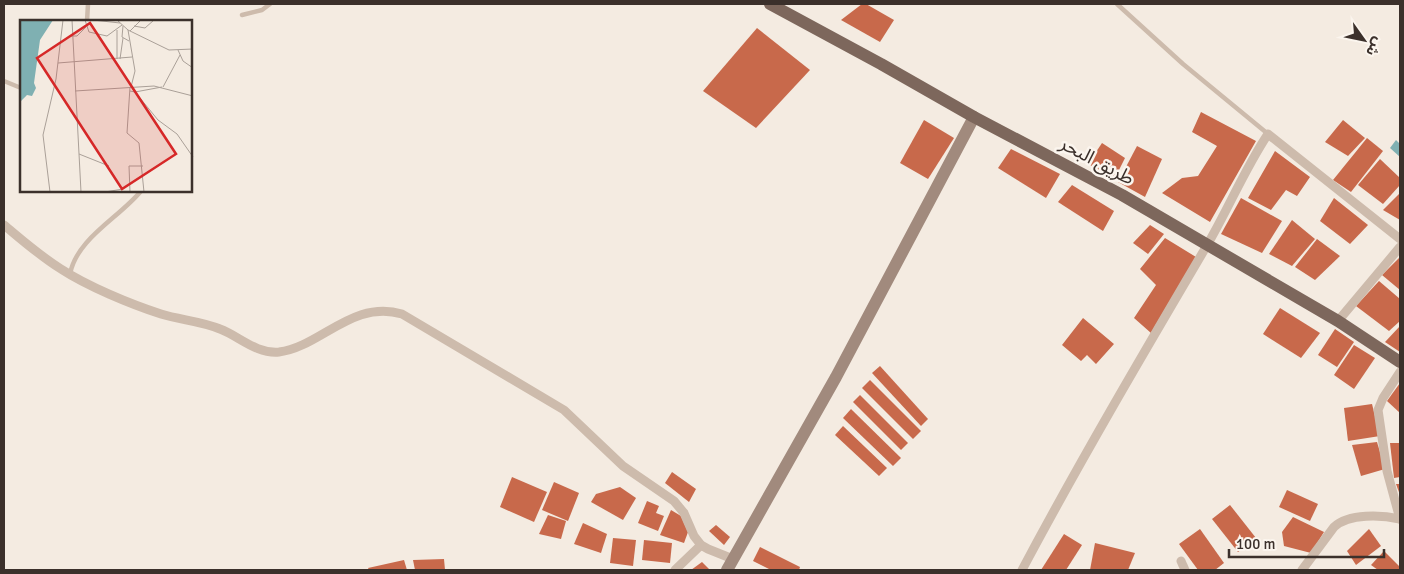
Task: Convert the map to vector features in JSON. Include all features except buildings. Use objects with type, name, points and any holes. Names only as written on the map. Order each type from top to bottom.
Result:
[{"type":"main road","name":"طريق البحر","points":[[770,4],[1208,244],[1338,322],[1400,362]]},
{"type":"street","points":[[4,225],[37,253],[70,275],[92,286],[152,311],[213,326],[255,347],[272,352],[291,349],[335,326],[364,314],[389,311],[402,314],[564,410],[623,466],[674,500],[684,513],[694,536],[701,545],[730,567],[846,359],[974,117]]},
{"type":"street","points":[[1022,570],[1208,244],[1257,151],[1268,134],[1400,239]]},
{"type":"street","points":[[1338,322],[1400,247]]},
{"type":"street","points":[[1302,570],[1334,527],[1340,522],[1352,518],[1380,516],[1400,519],[1387,471],[1378,410],[1383,398],[1400,372]]},
{"type":"street","points":[[676,570],[701,545]]},
{"type":"street","points":[[1181,561],[1185,570]]},
{"type":"lane","points":[[87,20],[88,4]]},
{"type":"lane","points":[[242,15],[262,10],[270,4]]},
{"type":"lane","points":[[1118,4],[1183,64],[1268,134]]},
{"type":"lane","points":[[4,81],[20,88]]},
{"type":"lane","points":[[70,275],[72,263],[84,244],[131,204],[140,192]]},
{"type":"water","points":[[1396,140],[1400,144],[1400,157],[1390,148]]}]
